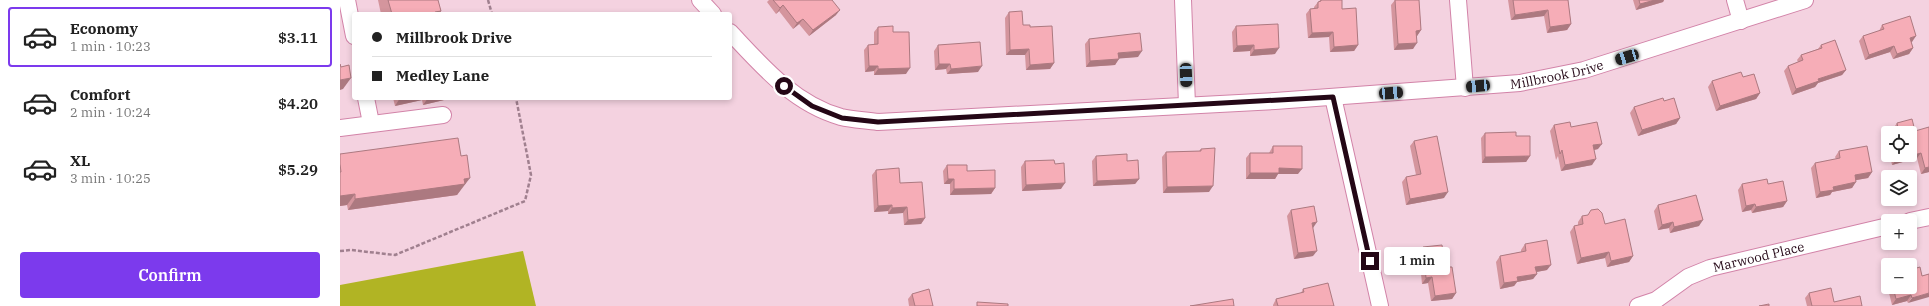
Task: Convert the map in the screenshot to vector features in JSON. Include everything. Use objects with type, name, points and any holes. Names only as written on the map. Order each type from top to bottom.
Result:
[{"type":"street","points":[[347,0],[352,26]]},
{"type":"street","points":[[700,0],[711,12]]},
{"type":"street","points":[[1182,0],[1187,105]]},
{"type":"street","points":[[1458,0],[1465,88]]},
{"type":"street","points":[[1735,0],[1742,21]]},
{"type":"street","name":"Millbrook Drive","points":[[732,34],[774,80],[812,106],[842,118],[878,122],[1333,97],[1520,83],[1584,70],[1805,0]]},
{"type":"street","points":[[1333,97],[1380,306]]},
{"type":"street","points":[[366,100],[371,123]]},
{"type":"street","points":[[340,128],[443,115]]},
{"type":"street","points":[[1917,220],[1929,217]]},
{"type":"street","name":"Marwood Place","points":[[1638,306],[1656,300],[1688,277],[1710,268],[1881,228]]},
{"type":"path","points":[[488,0],[491,12]]},
{"type":"path","points":[[340,251],[351,250],[395,255],[525,201],[531,175],[516,100]]},
{"type":"shaded area","points":[[523,251],[536,306],[340,306],[340,285]]},
{"type":"building","points":[[388,0],[438,0],[441,11],[435,12],[391,12]]},
{"type":"building","points":[[773,0],[832,0],[840,10],[813,30],[803,19],[797,23],[783,5],[780,8]]},
{"type":"building","points":[[1321,0],[1342,0],[1342,9],[1356,8],[1358,45],[1334,47],[1333,32],[1312,33],[1310,9],[1318,8],[1318,2]]},
{"type":"building","points":[[1395,0],[1419,0],[1421,30],[1416,31],[1417,43],[1398,44]]},
{"type":"building","points":[[1513,0],[1568,0],[1571,24],[1550,27],[1548,10],[1515,15]]},
{"type":"building","points":[[1639,0],[1655,0],[1640,4]]},
{"type":"building","points":[[1022,11],[1023,25],[1030,25],[1030,27],[1052,26],[1054,63],[1030,65],[1029,49],[1010,50],[1009,12]]},
{"type":"building","points":[[1910,16],[1916,36],[1910,38],[1913,48],[1897,54],[1894,46],[1869,55],[1863,36],[1884,29],[1882,25]]},
{"type":"building","points":[[1278,24],[1279,48],[1254,50],[1254,45],[1237,46],[1236,26]]},
{"type":"building","points":[[893,26],[893,32],[909,32],[910,68],[878,69],[878,66],[869,66],[868,45],[878,44],[878,27]]},
{"type":"building","points":[[1140,33],[1142,51],[1118,53],[1119,59],[1090,61],[1089,39]]},
{"type":"building","points":[[1835,40],[1846,70],[1818,79],[1819,81],[1796,89],[1788,66],[1803,60],[1801,55],[1822,48],[1821,45]]},
{"type":"building","points":[[980,42],[982,66],[951,69],[950,64],[939,64],[938,45]]},
{"type":"building","points":[[340,64],[341,67],[349,65],[351,78],[340,80]]},
{"type":"building","points":[[1741,72],[1743,77],[1754,74],[1760,93],[1720,106],[1712,81]]},
{"type":"building","points":[[1663,98],[1664,101],[1674,98],[1680,118],[1642,130],[1634,107]]},
{"type":"building","points":[[1912,119],[1914,126],[1898,126],[1897,123]]},
{"type":"building","points":[[1570,122],[1571,127],[1597,122],[1602,144],[1593,145],[1596,159],[1565,165],[1562,150],[1560,154],[1554,125]]},
{"type":"building","points":[[1929,127],[1929,167],[1925,168],[1921,153],[1917,154],[1917,130]]},
{"type":"building","points":[[1516,132],[1516,136],[1530,136],[1530,156],[1485,157],[1485,133]]},
{"type":"building","points":[[1437,136],[1448,192],[1410,199],[1406,177],[1421,174],[1414,141]]},
{"type":"building","points":[[458,138],[461,156],[467,155],[470,178],[464,179],[465,184],[355,199],[355,194],[340,196],[340,154]]},
{"type":"building","points":[[1273,146],[1302,146],[1302,169],[1279,168],[1279,173],[1250,173],[1250,153],[1273,153]]},
{"type":"building","points":[[1867,146],[1872,172],[1855,175],[1856,182],[1833,187],[1834,190],[1820,192],[1815,163],[1840,158],[1839,151]]},
{"type":"building","points":[[1215,148],[1213,186],[1167,187],[1166,152],[1201,151],[1201,149]]},
{"type":"building","points":[[1127,154],[1127,161],[1138,160],[1139,179],[1097,181],[1096,156]]},
{"type":"building","points":[[1054,160],[1055,164],[1064,163],[1065,183],[1026,185],[1025,161]]},
{"type":"building","points":[[947,165],[967,165],[967,171],[995,170],[995,188],[954,189],[954,179],[948,179]]},
{"type":"building","points":[[899,168],[900,183],[922,182],[925,218],[908,220],[907,207],[892,208],[892,205],[878,206],[876,170]]},
{"type":"building","points":[[1767,179],[1768,184],[1783,181],[1787,201],[1756,207],[1755,204],[1746,206],[1742,184]]},
{"type":"building","points":[[1696,195],[1703,220],[1674,227],[1673,222],[1662,225],[1658,205]]},
{"type":"building","points":[[1314,206],[1317,222],[1312,223],[1317,251],[1298,253],[1291,210]]},
{"type":"building","points":[[1598,209],[1602,213],[1605,224],[1625,219],[1633,256],[1611,261],[1609,252],[1581,258],[1574,226],[1583,224],[1582,216],[1588,215],[1591,210]]},
{"type":"building","points":[[1547,240],[1551,265],[1535,267],[1537,274],[1517,277],[1518,281],[1504,283],[1500,256],[1526,251],[1525,244]]},
{"type":"building","points":[[1442,245],[1445,267],[1452,267],[1456,293],[1435,296],[1432,277],[1426,278],[1423,247]]},
{"type":"building","points":[[1920,267],[1922,276],[1929,274],[1929,293],[1912,298],[1911,295],[1896,299],[1895,294],[1917,294],[1917,268]]},
{"type":"building","points":[[1328,283],[1334,306],[1278,306],[1276,299],[1304,292],[1303,289]]},
{"type":"building","points":[[1831,288],[1834,302],[1860,296],[1862,306],[1812,306],[1809,293]]},
{"type":"building","points":[[929,289],[933,306],[915,306],[912,294]]},
{"type":"building","points":[[1233,299],[1234,306],[1190,306]]},
{"type":"building","points":[[977,302],[1008,304],[1008,306],[977,306]]},
{"type":"route","points":[[784,86],[812,106],[842,118],[878,122],[1333,97],[1370,261]]}]
